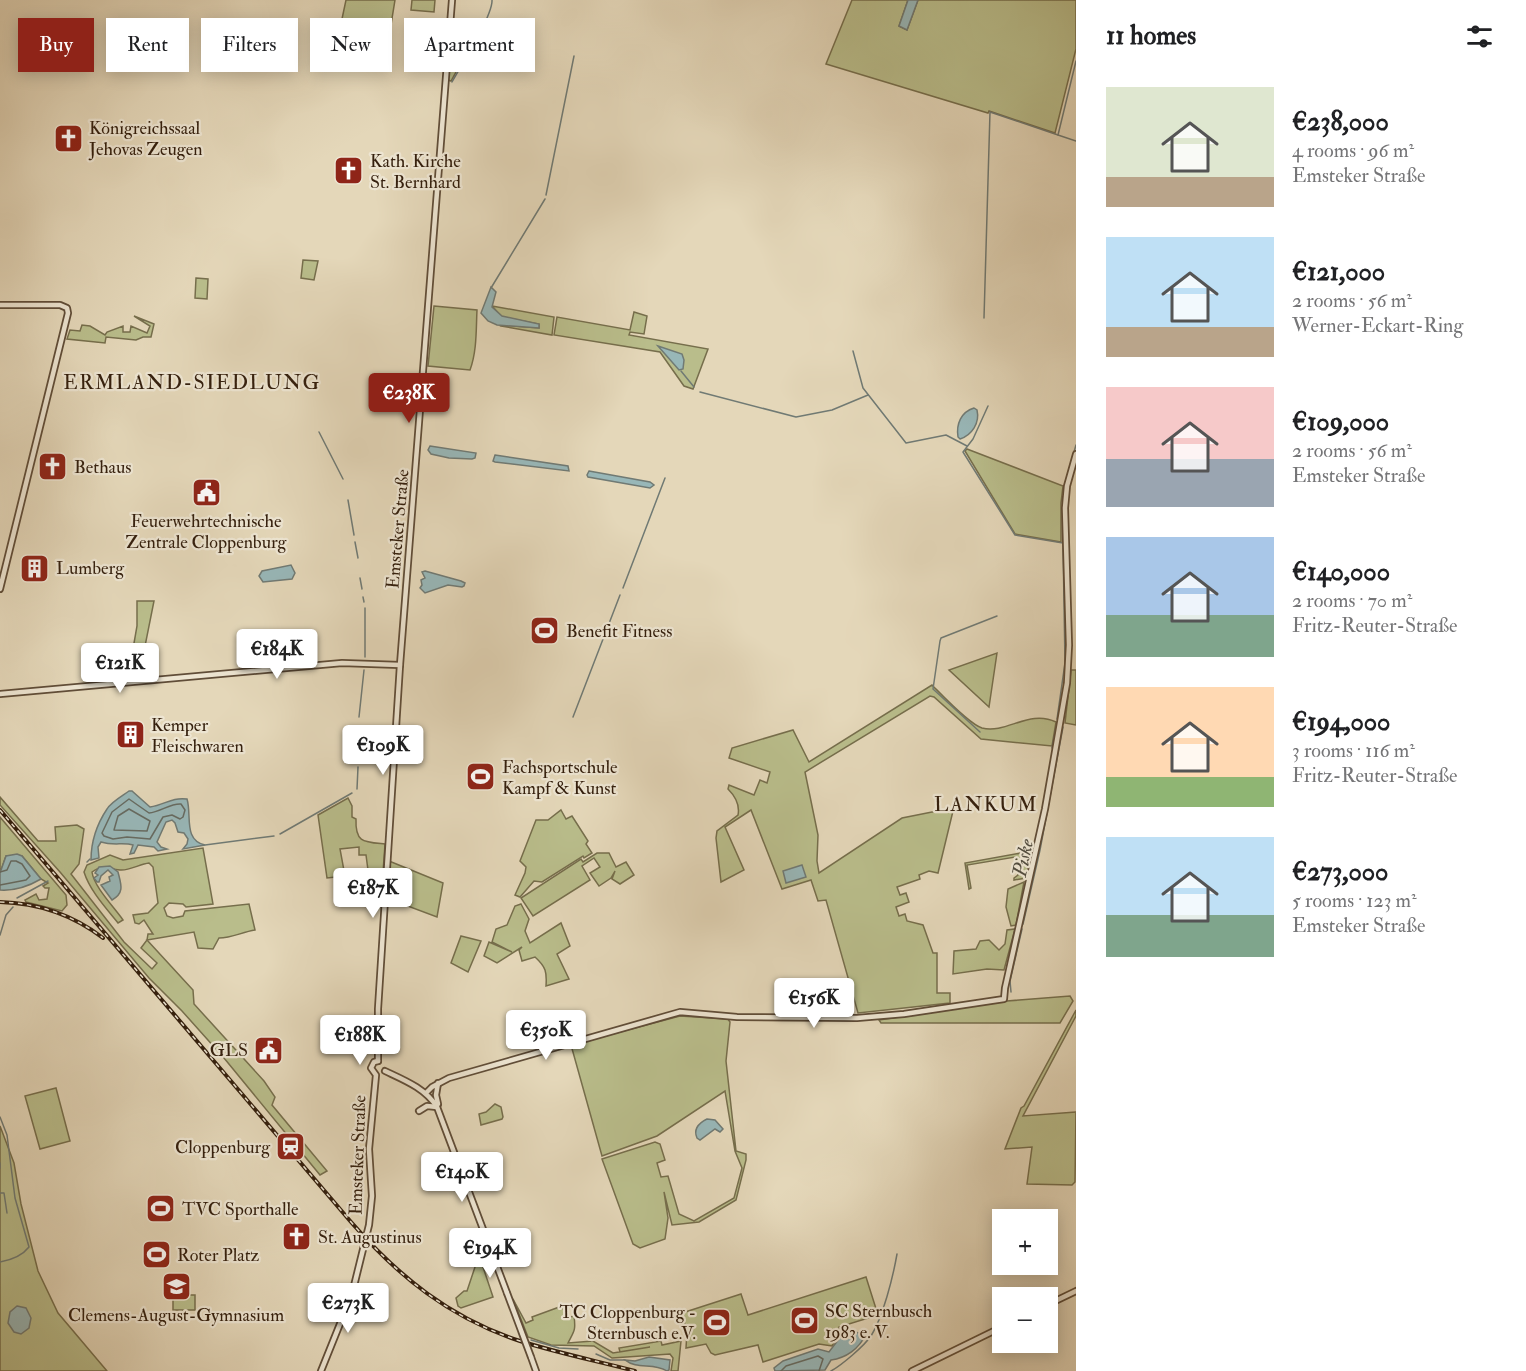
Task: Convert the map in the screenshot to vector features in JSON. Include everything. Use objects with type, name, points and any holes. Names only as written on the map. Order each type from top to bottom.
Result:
[{"type":"street","name":"Emsteker Straße","points":[[376,1075],[371,1070],[371,1066],[378,1061],[378,1009],[400,665],[452,0]]},
{"type":"street","points":[[0,305],[60,305],[67,308],[67,319],[59,354],[0,589]]},
{"type":"street","points":[[426,1093],[438,1083],[449,1078],[680,1012],[737,1017],[857,1018],[904,1014],[1004,999],[1045,809],[1067,683],[1069,645],[1065,508],[1067,486],[1076,454]]},
{"type":"street","points":[[0,694],[342,663],[400,665]]},
{"type":"street","points":[[378,1061],[384,1064],[385,1071],[426,1093],[438,1108]]},
{"type":"street","name":"Emsteker Straße","points":[[376,1075],[385,1071]]},
{"type":"street","name":"Emsteker Straße","points":[[321,1371],[352,1294],[369,1225],[372,1196],[369,1149],[376,1075]]},
{"type":"street","points":[[438,1083],[436,1095],[438,1108],[536,1371]]},
{"type":"street","points":[[419,1111],[426,1107],[438,1108]]},
{"type":"street","points":[[1058,1300],[1076,1291]]},
{"type":"street","points":[[912,1371],[992,1332]]},
{"type":"green space","points":[[346,0],[395,0],[392,18],[342,18]]},
{"type":"green space","points":[[412,0],[435,0],[434,12],[411,10]]},
{"type":"green space","points":[[852,0],[908,0],[899,26],[907,30],[918,0],[1076,0],[1076,49],[1055,133],[989,111],[988,113],[826,64]]},
{"type":"green space","points":[[449,72],[456,72],[451,81],[448,80]]},
{"type":"green space","points":[[303,260],[318,261],[314,280],[301,278]]},
{"type":"green space","points":[[196,278],[208,279],[207,299],[195,298]]},
{"type":"green space","points":[[434,306],[477,310],[475,348],[470,370],[428,366]]},
{"type":"green space","points":[[492,306],[554,317],[552,335],[501,326],[539,328],[539,324],[502,317]]},
{"type":"green space","points":[[634,312],[647,316],[644,334],[630,332],[629,335],[708,349],[693,389],[684,386],[660,352],[554,335],[557,317],[630,330]]},
{"type":"green space","points":[[134,316],[154,324],[151,337],[136,340],[106,337],[105,343],[67,339],[70,330],[80,331],[82,325],[90,326],[105,335],[123,326],[123,332],[130,332],[131,326],[147,333],[150,326]]},
{"type":"green space","points":[[967,449],[1063,486],[1061,542],[1015,534],[965,451]]},
{"type":"green space","points":[[137,601],[154,601],[145,646],[145,672],[85,673],[89,652],[133,649],[137,626]]},
{"type":"green space","points":[[997,653],[989,707],[949,670]]},
{"type":"green space","points":[[1071,670],[1076,670],[1076,725],[1065,723]]},
{"type":"green space","points":[[932,685],[963,715],[982,728],[1000,728],[1037,718],[1056,722],[1052,746],[981,739],[934,697],[930,696],[805,772],[818,835],[819,873],[902,818],[932,812],[953,811],[938,873],[929,871],[919,875],[920,879],[897,887],[900,895],[906,893],[909,902],[896,907],[899,916],[905,914],[907,921],[923,925],[933,953],[937,953],[937,993],[950,993],[950,1003],[858,1013],[826,900],[818,901],[811,880],[782,889],[751,810],[725,827],[744,870],[721,882],[717,831],[738,815],[736,801],[728,789],[729,785],[754,795],[760,780],[767,783],[770,772],[729,758],[732,748],[793,730],[809,762]]},
{"type":"green space","points":[[0,797],[38,841],[56,841],[55,827],[77,825],[84,829],[79,864],[71,874],[124,942],[152,969],[157,963],[141,948],[147,940],[193,990],[194,1004],[264,1081],[275,1097],[272,1105],[327,1171],[320,1175],[224,1058],[149,978],[0,805]]},
{"type":"green space","points":[[348,798],[352,806],[352,817],[356,819],[359,837],[366,842],[385,844],[382,887],[379,887],[380,871],[368,870],[366,855],[359,855],[359,847],[340,849],[345,876],[327,878],[318,815]]},
{"type":"green space","points":[[561,810],[566,819],[572,816],[588,841],[586,844],[592,853],[584,858],[583,856],[542,882],[534,881],[520,897],[515,895],[526,867],[520,861],[536,820],[548,820]]},
{"type":"green space","points":[[0,817],[66,895],[67,905],[62,911],[26,902],[25,900],[36,894],[39,900],[47,899],[49,888],[43,886],[48,883],[41,879],[22,856],[6,856],[0,873]]},
{"type":"green space","points":[[203,848],[213,904],[186,907],[183,904],[169,903],[164,908],[167,916],[173,918],[183,916],[185,911],[249,904],[255,930],[219,938],[213,949],[198,948],[194,932],[147,940],[148,934],[153,934],[144,920],[139,924],[135,923],[133,915],[148,913],[158,903],[153,867],[149,863],[123,870],[103,867],[92,872],[100,890],[123,920],[118,923],[90,886],[84,872],[87,865],[110,855],[123,860]]},
{"type":"green space","points":[[1032,851],[1026,878],[1014,880],[1018,875],[1015,857],[967,865],[971,888],[969,889],[965,863]]},
{"type":"green space","points":[[597,853],[609,853],[616,867],[626,862],[634,875],[620,884],[612,879],[615,871],[611,878],[599,886],[590,873],[600,867],[594,858],[582,866],[590,880],[533,916],[521,898],[581,859],[583,862]]},
{"type":"green space","points":[[389,861],[443,883],[437,917],[389,899]]},
{"type":"green space","points":[[1024,882],[1016,925],[1011,926],[1006,907],[1008,889]]},
{"type":"green space","points":[[521,904],[529,919],[525,931],[530,943],[561,923],[570,946],[557,954],[569,979],[546,986],[544,967],[535,957],[522,961],[519,950],[522,947],[497,963],[484,956],[489,942],[512,952],[492,942],[496,929],[507,925],[515,906]]},
{"type":"green space","points":[[1015,929],[1004,970],[987,969],[953,974],[954,951],[976,949],[980,941],[989,940],[999,950],[1005,944],[1007,930]]},
{"type":"green space","points":[[461,936],[481,941],[468,972],[451,963]]},
{"type":"green space","points":[[1070,996],[1073,1001],[1060,1023],[881,1023],[879,1020],[1007,1001]]},
{"type":"green space","points":[[1076,1010],[1076,1016],[1023,1116],[1076,1112],[1075,1182],[1072,1185],[1027,1184],[1032,1147],[1005,1149],[1021,1108]]},
{"type":"green space","points":[[680,1016],[728,1019],[730,1022],[726,1061],[736,1151],[746,1154],[746,1160],[736,1200],[699,1222],[672,1225],[664,1192],[668,1218],[665,1239],[640,1248],[633,1244],[602,1159],[655,1142],[660,1144],[665,1160],[657,1163],[661,1177],[668,1176],[679,1214],[694,1221],[734,1198],[742,1168],[735,1151],[725,1091],[657,1136],[602,1156],[571,1045]]},
{"type":"green space","points":[[56,1088],[70,1141],[40,1149],[25,1096]]},
{"type":"green space","points":[[495,1104],[501,1107],[502,1119],[481,1125],[479,1114],[486,1112]]},
{"type":"green space","points":[[0,1126],[14,1163],[21,1204],[38,1271],[58,1313],[107,1371],[0,1371]]},
{"type":"green space","name":"Roter Platz","points":[[144,1250],[167,1250],[168,1260],[144,1261]]},
{"type":"green space","points":[[479,1255],[493,1297],[461,1308],[456,1298],[467,1291]]},
{"type":"green space","name":"SC Sternbusch 1983 e. V.","points":[[866,1277],[878,1315],[839,1327],[838,1337],[832,1346],[819,1344],[763,1362],[758,1345],[715,1355],[711,1353],[706,1344],[686,1348],[687,1332],[682,1313],[741,1294],[748,1315]]},
{"type":"green space","points":[[173,1295],[195,1295],[195,1310],[173,1310]]},
{"type":"green space","points":[[513,1299],[526,1323],[533,1320],[532,1317],[562,1306],[567,1318],[574,1316],[574,1331],[568,1343],[593,1341],[613,1353],[620,1352],[619,1348],[661,1341],[662,1345],[681,1341],[678,1371],[671,1371],[673,1358],[670,1354],[612,1358],[594,1346],[551,1345],[528,1337]]},
{"type":"water","points":[[908,0],[918,0],[907,30],[899,26]]},
{"type":"water","points":[[491,287],[496,292],[492,307],[502,316],[539,324],[539,328],[497,325],[488,321],[481,313]]},
{"type":"water","points":[[658,346],[682,354],[683,369],[679,370]]},
{"type":"water","points":[[974,408],[978,415],[976,424],[968,435],[960,439],[958,432],[960,419]]},
{"type":"water","points":[[430,446],[476,453],[475,458],[449,458],[431,454],[428,450]]},
{"type":"water","points":[[495,455],[568,466],[569,471],[495,462],[493,461]]},
{"type":"water","points":[[589,471],[650,482],[654,485],[650,488],[588,477]]},
{"type":"water","points":[[291,565],[295,573],[292,579],[263,582],[259,576],[262,571]]},
{"type":"water","points":[[422,572],[461,581],[465,583],[464,586],[448,585],[425,593],[420,588],[421,580],[425,578]]},
{"type":"water","points":[[132,791],[150,807],[177,799],[187,799],[191,832],[198,842],[205,845],[183,849],[188,839],[184,833],[178,832],[172,820],[166,822],[157,842],[161,847],[167,849],[158,851],[154,847],[138,845],[134,853],[130,854],[133,845],[101,842],[98,847],[99,858],[91,860],[93,840],[103,815],[111,804]]},
{"type":"water","points":[[17,854],[22,856],[41,879],[21,888],[0,890],[0,873],[6,856]]},
{"type":"water","points":[[802,865],[806,877],[786,883],[783,871]]},
{"type":"water","points":[[110,866],[118,872],[121,884],[119,894],[112,900],[101,885],[110,881],[109,877],[113,875],[108,870],[101,876],[99,882],[94,878],[98,875],[95,873],[99,867]]},
{"type":"water","points":[[707,1119],[715,1120],[723,1129],[720,1132],[715,1129],[700,1140],[697,1138],[696,1129]]},
{"type":"water","points":[[17,1306],[26,1308],[31,1318],[29,1328],[21,1334],[14,1332],[8,1323],[10,1312]]},
{"type":"water","points":[[854,1332],[866,1334],[856,1348],[847,1355],[831,1360],[825,1370],[775,1371],[774,1368],[783,1361],[818,1349],[829,1352],[842,1335]]},
{"type":"water","points":[[649,1357],[670,1360],[669,1370],[635,1365],[625,1360],[635,1361]]},
{"type":"waterway","points":[[452,82],[482,28],[492,0]]},
{"type":"waterway","points":[[546,195],[574,56]]},
{"type":"waterway","points":[[984,318],[990,112],[1058,135],[1076,61]]},
{"type":"waterway","points":[[1058,135],[1076,141]]},
{"type":"waterway","points":[[491,288],[545,199]]},
{"type":"waterway","points":[[853,351],[863,388],[906,443],[946,435],[967,446]]},
{"type":"waterway","points":[[681,371],[694,387]]},
{"type":"waterway","points":[[700,392],[796,417],[832,410],[868,395]]},
{"type":"waterway","points":[[988,406],[973,439],[963,452],[1015,535],[1063,543],[1065,663],[1057,719]]},
{"type":"waterway","points":[[319,432],[343,479]]},
{"type":"waterway","points":[[1068,473],[1076,445]]},
{"type":"waterway","points":[[623,588],[665,478]]},
{"type":"waterway","points":[[1063,542],[1064,493]]},
{"type":"waterway","points":[[348,500],[354,535]]},
{"type":"waterway","points":[[355,542],[358,558]]},
{"type":"waterway","points":[[360,578],[362,589]]},
{"type":"waterway","points":[[573,717],[620,595]]},
{"type":"waterway","points":[[363,597],[364,602]]},
{"type":"waterway","points":[[365,608],[365,657]]},
{"type":"waterway","points":[[980,732],[933,689],[940,641],[941,638],[997,616]]},
{"type":"waterway","points":[[359,717],[364,670]]},
{"type":"waterway","points":[[1052,748],[1057,723]]},
{"type":"waterway","name":"Piske","points":[[1023,924],[1040,850],[1063,727]]},
{"type":"waterway","points":[[357,789],[358,767]]},
{"type":"waterway","points":[[280,834],[352,793]]},
{"type":"waterway","points":[[205,845],[274,836]]},
{"type":"waterway","points":[[87,862],[90,859]]},
{"type":"waterway","points":[[17,898],[48,881]]},
{"type":"waterway","points":[[0,935],[6,915],[13,907]]},
{"type":"waterway","name":"Piske","points":[[1011,992],[1010,981],[1022,929]]},
{"type":"waterway","points":[[0,1117],[7,1135],[15,1198],[29,1247],[16,1257],[0,1262]]},
{"type":"waterway","points":[[0,1163],[0,1168]]},
{"type":"waterway","points":[[0,1193],[4,1193],[7,1213]]},
{"type":"waterway","name":"Piske","points":[[831,1371],[871,1336],[883,1308],[897,1254]]},
{"type":"waterway","points":[[531,1340],[559,1348],[578,1349]]},
{"type":"waterway","points":[[596,1354],[610,1360],[625,1360]]},
{"type":"railway","points":[[0,810],[351,1222],[407,1278],[448,1308],[495,1332],[534,1345],[635,1371]]},
{"type":"railway","points":[[0,902],[28,905],[54,912],[80,923],[103,938]]},
{"type":"place","name":"Königreichssaal Jehovas Zeugen","points":[[68,138]]},
{"type":"place","name":"Kath. Kirche St. Bernhard","points":[[349,171]]},
{"type":"place","name":"Bethaus","points":[[53,467]]},
{"type":"place","name":"Feuerwehrtechnische Zentrale Cloppenburg","points":[[206,492]]},
{"type":"place","name":"Lumberg","points":[[35,568]]},
{"type":"place","name":"Benefit Fitness","points":[[545,631]]},
{"type":"place","name":"Kemper Fleischwaren","points":[[130,735]]},
{"type":"place","name":"Fachsportschule Kampf & Kunst","points":[[481,777]]},
{"type":"place","name":"GLS","points":[[269,1050]]},
{"type":"place","name":"Cloppenburg","points":[[291,1147]]},
{"type":"place","name":"TVC Sporthalle","points":[[161,1209]]},
{"type":"place","name":"St. Augustinus","points":[[297,1237]]},
{"type":"place","name":"Roter Platz","points":[[156,1255]]},
{"type":"place","name":"Clemens-August-Gymnasium","points":[[176,1286]]},
{"type":"place","name":"SC Sternbusch 1983 e. V.","points":[[804,1321]]},
{"type":"place","name":"TC Cloppenburg - Sternbusch e.V.","points":[[717,1322]]},
{"type":"district","name":"ERMLAND-SIEDLUNG","points":[[192,382]]},
{"type":"district","name":"LANKUM","points":[[986,804]]}]
